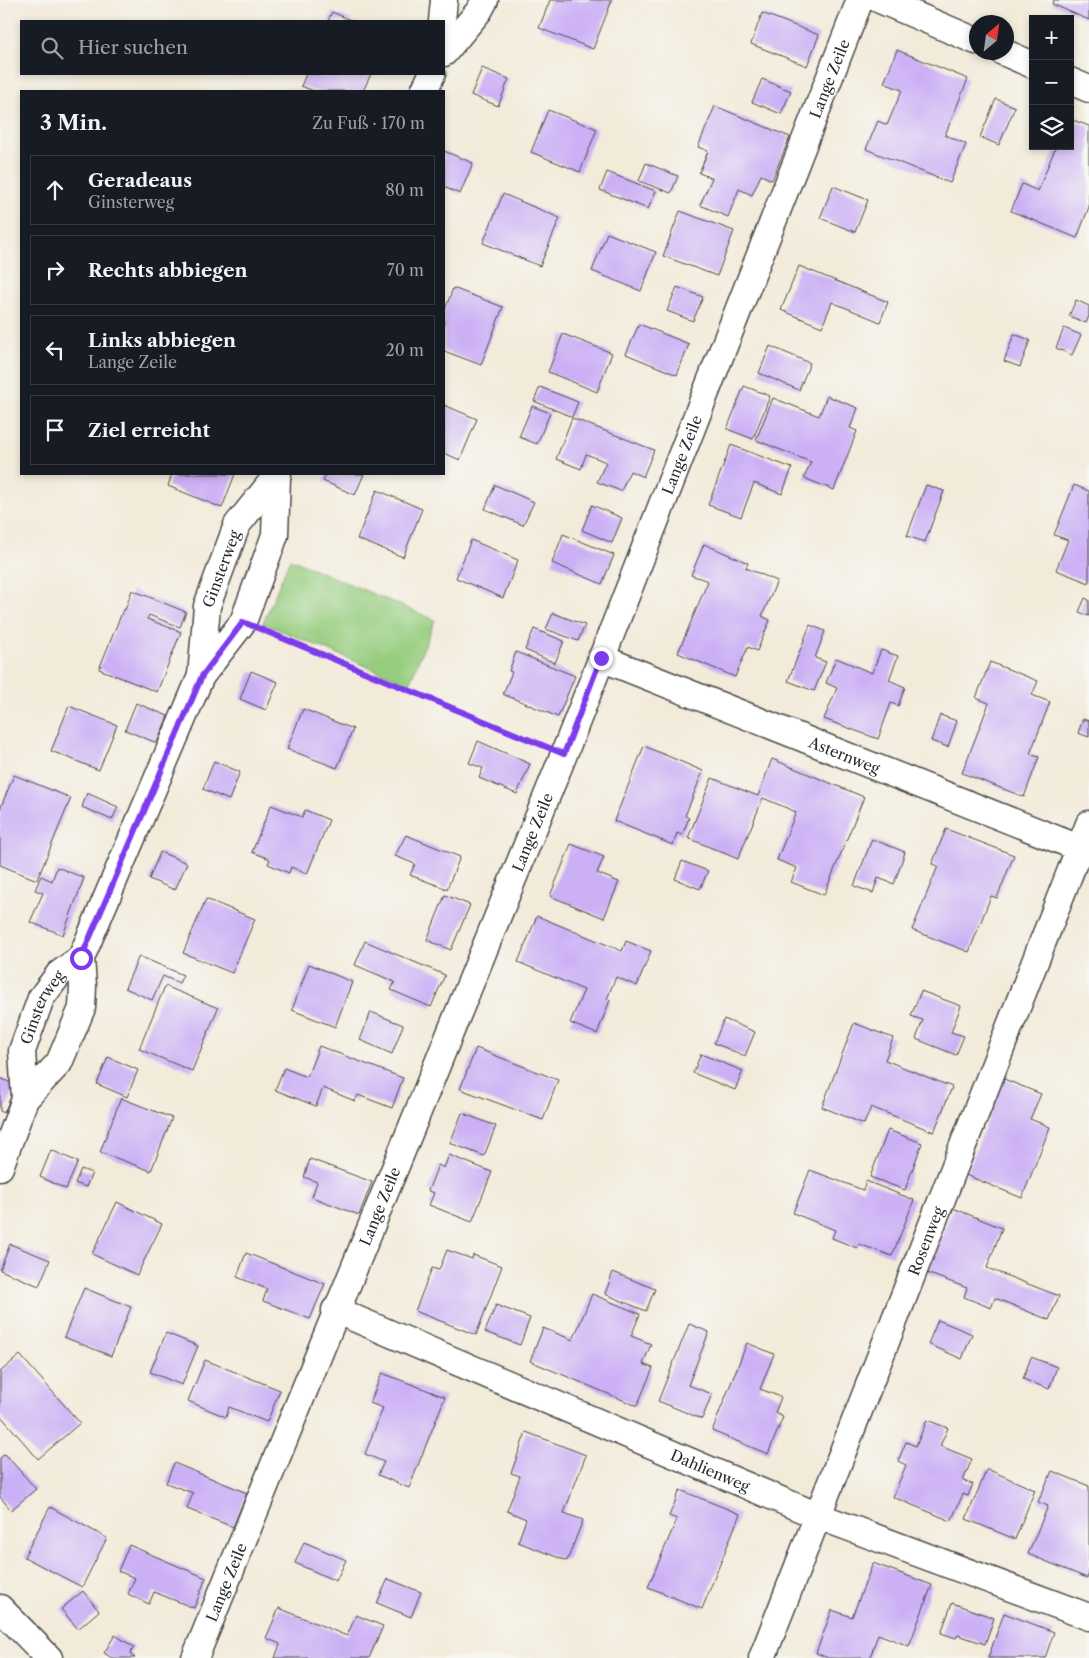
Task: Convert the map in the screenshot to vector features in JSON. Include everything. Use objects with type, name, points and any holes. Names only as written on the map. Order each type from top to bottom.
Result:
[{"type":"street","points":[[442,20],[444,0]]},
{"type":"street","points":[[445,52],[479,11],[485,0]]},
{"type":"street","name":"Lange Zeile","points":[[195,1658],[335,1310],[564,754],[860,0]]},
{"type":"street","points":[[880,0],[969,38]]},
{"type":"street","points":[[1014,57],[1029,63]]},
{"type":"street","points":[[424,90],[432,75]]},
{"type":"street","points":[[1074,83],[1089,89]]},
{"type":"street","name":"Ginsterweg","points":[[0,1167],[25,1099],[59,1063],[82,1008],[81,958],[202,676],[243,622],[275,535],[278,475]]},
{"type":"street","name":"Ginsterweg","points":[[202,676],[207,606],[237,525],[278,475]]},
{"type":"street","name":"Asternweg","points":[[601,658],[1084,850]]},
{"type":"street","name":"Rosenweg","points":[[762,1658],[1084,850],[1089,824]]},
{"type":"street","name":"Ginsterweg","points":[[25,1099],[22,1051],[41,998],[59,974],[81,958]]},
{"type":"street","name":"Dahlienweg","points":[[335,1310],[818,1516],[1089,1617]]},
{"type":"street","points":[[0,1608],[49,1658]]},
{"type":"path","points":[[243,622],[564,754]]},
{"type":"green space","points":[[290,559],[435,620],[409,684],[263,623]]},
{"type":"building","points":[[550,0],[612,0],[593,49],[539,28]]},
{"type":"building","points":[[1054,0],[1089,0],[1089,20],[1052,4]]},
{"type":"building","points":[[332,12],[351,20],[328,20]]},
{"type":"building","points":[[762,13],[819,35],[807,66],[751,44]]},
{"type":"building","points":[[897,50],[968,79],[945,135],[966,144],[950,183],[866,149],[878,121],[887,125],[902,90],[884,83]]},
{"type":"building","points":[[482,68],[509,79],[498,106],[471,95]]},
{"type":"building","points":[[306,75],[371,75],[363,90],[311,90],[301,86]]},
{"type":"building","points":[[762,79],[791,91],[781,114],[752,102]]},
{"type":"building","points":[[996,99],[1015,107],[999,145],[980,137]]},
{"type":"building","points":[[715,106],[790,137],[772,180],[761,175],[752,195],[739,189],[728,217],[700,205],[712,178],[699,173],[708,151],[698,147]]},
{"type":"building","points":[[548,110],[597,129],[580,172],[531,152]]},
{"type":"building","points":[[1074,120],[1089,126],[1089,207],[1077,238],[1011,211],[1022,184],[1038,191],[1054,150],[1074,150]]},
{"type":"building","points":[[445,151],[473,163],[460,194],[445,187]]},
{"type":"building","points":[[646,163],[678,176],[671,193],[639,181]]},
{"type":"building","points":[[607,172],[656,191],[648,209],[600,190]]},
{"type":"building","points":[[833,186],[868,200],[855,232],[820,218]]},
{"type":"building","points":[[503,194],[560,218],[540,266],[483,243]]},
{"type":"building","points":[[680,211],[734,231],[717,276],[663,256]]},
{"type":"building","points":[[607,233],[656,252],[641,291],[592,271]]},
{"type":"building","points":[[799,266],[888,302],[880,322],[832,302],[822,327],[781,310]]},
{"type":"building","points":[[677,287],[703,297],[693,321],[667,311]]},
{"type":"building","points":[[453,288],[503,307],[481,365],[445,351],[445,310]]},
{"type":"building","points":[[1076,300],[1089,306],[1089,316],[1086,323],[1069,316]]},
{"type":"building","points":[[639,324],[689,344],[677,375],[626,354]]},
{"type":"building","points":[[1064,328],[1081,335],[1072,355],[1056,348]]},
{"type":"building","points":[[563,334],[612,353],[597,392],[548,372]]},
{"type":"building","points":[[1014,334],[1030,340],[1020,367],[1004,361]]},
{"type":"building","points":[[770,346],[810,363],[799,390],[759,373]]},
{"type":"building","points":[[744,386],[770,396],[753,439],[727,429]]},
{"type":"building","points":[[540,387],[578,402],[572,417],[534,401]]},
{"type":"building","points":[[827,396],[858,408],[850,428],[857,431],[834,490],[804,478],[811,462],[756,440],[773,398],[819,416]]},
{"type":"building","points":[[445,405],[477,419],[460,460],[445,453]]},
{"type":"building","points":[[532,406],[550,413],[537,444],[519,437]]},
{"type":"building","points":[[572,418],[654,450],[643,477],[630,471],[621,491],[597,482],[606,462],[586,454],[581,469],[556,459]]},
{"type":"building","points":[[731,445],[792,468],[782,494],[754,483],[741,517],[708,505]]},
{"type":"building","points":[[172,475],[235,475],[222,508],[168,486]]},
{"type":"building","points":[[326,475],[364,475],[355,495],[323,481]]},
{"type":"building","points":[[495,485],[534,502],[523,525],[485,509]]},
{"type":"building","points":[[926,485],[944,491],[925,542],[907,536]]},
{"type":"building","points":[[1074,485],[1089,491],[1089,583],[1056,570],[1068,540],[1054,535]]},
{"type":"building","points":[[377,490],[422,509],[403,557],[357,539]]},
{"type":"building","points":[[592,505],[622,518],[612,543],[582,530]]},
{"type":"building","points":[[563,534],[614,555],[602,584],[552,563]]},
{"type":"building","points":[[471,540],[518,560],[503,598],[456,578]]},
{"type":"building","points":[[704,544],[748,563],[746,568],[777,581],[762,616],[770,620],[757,651],[748,647],[735,677],[678,653],[708,581],[691,575]]},
{"type":"building","points":[[132,590],[186,612],[180,627],[149,615],[147,619],[181,632],[157,692],[99,669]]},
{"type":"building","points":[[1085,598],[1089,600],[1089,616],[1079,612]]},
{"type":"building","points":[[553,613],[585,625],[578,641],[546,629]]},
{"type":"building","points":[[810,625],[825,631],[815,658],[826,662],[814,691],[788,681]]},
{"type":"building","points":[[534,629],[564,641],[555,663],[525,650]]},
{"type":"building","points":[[881,650],[898,656],[889,680],[905,687],[898,706],[891,703],[878,739],[824,719],[837,688],[826,683],[836,658],[872,673]]},
{"type":"building","points":[[516,652],[575,676],[558,717],[503,694],[512,672],[509,671]]},
{"type":"building","points":[[990,662],[1038,681],[1032,695],[1050,702],[1030,754],[1039,757],[1024,797],[962,773],[989,703],[976,698]]},
{"type":"building","points":[[251,671],[278,682],[266,710],[240,699]]},
{"type":"building","points":[[136,703],[168,716],[157,743],[125,730]]},
{"type":"building","points":[[69,706],[117,725],[99,770],[51,751]]},
{"type":"building","points":[[303,709],[353,729],[337,768],[287,749]]},
{"type":"building","points":[[940,715],[957,721],[948,747],[931,741]]},
{"type":"building","points":[[1083,719],[1089,721],[1089,737],[1078,733]]},
{"type":"building","points":[[478,741],[530,764],[517,794],[479,778],[483,768],[469,763]]},
{"type":"building","points":[[644,746],[703,771],[685,816],[689,818],[682,835],[677,833],[673,845],[614,821]]},
{"type":"building","points":[[772,759],[864,797],[824,895],[791,882],[797,868],[777,860],[796,812],[763,798],[738,859],[688,838],[712,778],[758,796]]},
{"type":"building","points":[[214,761],[240,772],[229,800],[203,789]]},
{"type":"building","points":[[14,775],[71,798],[37,880],[0,865],[0,809]]},
{"type":"building","points":[[87,793],[118,807],[112,820],[82,807]]},
{"type":"building","points":[[271,805],[302,817],[305,810],[329,820],[307,874],[291,867],[289,873],[268,864],[270,859],[252,852]]},
{"type":"building","points":[[946,829],[1014,855],[997,898],[991,896],[969,952],[912,930],[938,866],[932,864]]},
{"type":"building","points":[[406,835],[460,857],[447,889],[410,875],[415,864],[395,856]]},
{"type":"building","points":[[872,839],[905,852],[894,884],[878,878],[873,893],[854,886]]},
{"type":"building","points":[[571,844],[604,857],[597,873],[619,882],[604,918],[550,896]]},
{"type":"building","points":[[160,852],[187,863],[175,890],[149,879]]},
{"type":"building","points":[[682,861],[708,871],[700,889],[675,879]]},
{"type":"building","points":[[57,867],[84,878],[63,935],[30,922],[43,893],[35,890],[41,876],[52,881]]},
{"type":"building","points":[[445,895],[470,905],[451,950],[427,940]]},
{"type":"building","points":[[206,899],[255,919],[232,973],[183,953]]},
{"type":"building","points":[[537,916],[622,951],[626,941],[651,951],[637,986],[616,977],[607,999],[610,1000],[597,1034],[570,1023],[584,990],[518,962]]},
{"type":"building","points":[[365,941],[445,975],[431,1007],[391,990],[395,982],[355,965]]},
{"type":"building","points":[[139,956],[183,975],[179,983],[163,976],[152,1000],[125,988]]},
{"type":"building","points":[[309,964],[352,982],[335,1027],[292,1010]]},
{"type":"building","points":[[165,986],[218,1008],[192,1071],[139,1049]]},
{"type":"building","points":[[921,991],[961,1006],[951,1032],[964,1036],[956,1055],[916,1039],[923,1020],[911,1016]]},
{"type":"building","points":[[371,1012],[403,1025],[392,1054],[360,1040]]},
{"type":"building","points":[[724,1019],[755,1032],[745,1056],[714,1043]]},
{"type":"building","points":[[854,1023],[893,1038],[885,1060],[952,1087],[934,1132],[871,1107],[864,1124],[822,1107]]},
{"type":"building","points":[[319,1046],[403,1078],[392,1108],[358,1095],[355,1101],[323,1088],[316,1106],[275,1090],[284,1068],[307,1077]]},
{"type":"building","points":[[476,1048],[558,1080],[543,1120],[460,1089]]},
{"type":"building","points":[[701,1054],[743,1071],[735,1090],[693,1073]]},
{"type":"building","points":[[108,1057],[138,1070],[127,1097],[97,1084]]},
{"type":"building","points":[[0,1078],[16,1085],[4,1113],[0,1111]]},
{"type":"building","points":[[1004,1079],[1041,1094],[1030,1119],[1050,1127],[1022,1198],[966,1175]]},
{"type":"building","points":[[121,1098],[172,1118],[151,1171],[100,1152]]},
{"type":"building","points":[[462,1113],[496,1126],[484,1156],[450,1143]]},
{"type":"building","points":[[888,1130],[922,1143],[905,1190],[870,1177]]},
{"type":"building","points":[[51,1150],[78,1162],[66,1189],[40,1177]]},
{"type":"building","points":[[449,1155],[492,1172],[472,1222],[429,1205],[434,1193],[428,1191],[438,1165],[444,1168]]},
{"type":"building","points":[[310,1159],[372,1182],[359,1215],[312,1197],[317,1182],[304,1177]]},
{"type":"building","points":[[81,1169],[92,1173],[86,1187],[75,1183]]},
{"type":"building","points":[[810,1170],[863,1190],[866,1181],[914,1200],[892,1256],[859,1244],[857,1248],[832,1238],[835,1230],[793,1213]]},
{"type":"building","points":[[117,1202],[162,1224],[137,1275],[92,1254]]},
{"type":"building","points":[[953,1208],[1002,1228],[987,1268],[1059,1296],[1049,1320],[995,1298],[991,1308],[964,1297],[967,1288],[927,1273]]},
{"type":"building","points":[[10,1244],[50,1260],[39,1286],[0,1270]]},
{"type":"building","points":[[447,1250],[472,1259],[473,1255],[502,1266],[476,1335],[415,1311],[432,1268],[439,1270]]},
{"type":"building","points":[[246,1253],[325,1284],[310,1319],[263,1301],[267,1289],[237,1277]]},
{"type":"building","points":[[613,1272],[655,1289],[646,1311],[605,1294]]},
{"type":"building","points":[[84,1288],[131,1307],[111,1356],[64,1337]]},
{"type":"building","points":[[592,1294],[640,1314],[631,1336],[651,1344],[643,1364],[653,1368],[637,1406],[530,1361],[543,1328],[573,1340]]},
{"type":"building","points":[[496,1305],[530,1318],[520,1345],[485,1332]]},
{"type":"building","points":[[938,1320],[972,1334],[962,1359],[928,1344]]},
{"type":"building","points":[[689,1324],[709,1332],[688,1385],[712,1394],[702,1419],[658,1401]]},
{"type":"building","points":[[166,1333],[198,1346],[182,1385],[150,1372]]},
{"type":"building","points":[[747,1343],[774,1354],[760,1389],[781,1397],[775,1413],[783,1417],[768,1454],[712,1431]]},
{"type":"building","points":[[20,1355],[80,1423],[38,1459],[0,1415],[0,1372]]},
{"type":"building","points":[[1031,1357],[1057,1367],[1049,1389],[1023,1379]]},
{"type":"building","points":[[205,1360],[280,1390],[267,1422],[229,1407],[226,1417],[188,1401]]},
{"type":"building","points":[[382,1373],[445,1397],[409,1488],[378,1475],[384,1462],[365,1454],[383,1408],[370,1403]]},
{"type":"building","points":[[927,1420],[948,1428],[940,1446],[972,1459],[963,1481],[973,1484],[968,1496],[963,1494],[951,1521],[893,1497],[906,1465],[898,1461],[906,1442],[916,1446]]},
{"type":"building","points":[[526,1432],[586,1455],[564,1513],[583,1520],[567,1561],[518,1542],[526,1519],[507,1511],[520,1476],[511,1473]]},
{"type":"building","points":[[5,1454],[36,1489],[11,1510],[0,1497],[0,1458]]},
{"type":"building","points":[[174,1463],[247,1493],[233,1527],[187,1509],[193,1493],[166,1483]]},
{"type":"building","points":[[987,1469],[1035,1490],[1015,1539],[966,1519]]},
{"type":"building","points":[[1052,1471],[1089,1486],[1089,1573],[1087,1578],[1028,1554],[1048,1506],[1038,1502]]},
{"type":"building","points":[[680,1490],[740,1514],[702,1609],[648,1587],[677,1519],[669,1516]]},
{"type":"building","points":[[50,1507],[107,1538],[82,1587],[24,1557]]},
{"type":"building","points":[[304,1542],[346,1560],[336,1581],[295,1563]]},
{"type":"building","points":[[129,1545],[206,1578],[194,1608],[154,1592],[149,1604],[128,1594],[135,1578],[118,1571]]},
{"type":"building","points":[[873,1563],[932,1585],[909,1646],[878,1634],[870,1658],[828,1658],[816,1653],[832,1610],[852,1617]]},
{"type":"building","points":[[388,1579],[421,1592],[411,1617],[377,1603]]},
{"type":"building","points":[[83,1591],[99,1611],[78,1629],[61,1609]]},
{"type":"building","points":[[952,1603],[994,1618],[985,1644],[958,1635],[956,1638],[941,1633]]},
{"type":"building","points":[[279,1608],[347,1636],[356,1615],[383,1626],[369,1658],[275,1658],[280,1644],[266,1638]]},
{"type":"building","points":[[1004,1613],[1054,1632],[1045,1658],[988,1658]]},
{"type":"building","points":[[115,1635],[134,1647],[130,1654],[135,1658],[112,1658],[104,1653]]},
{"type":"route","points":[[81,958],[202,676],[243,622],[564,754],[601,658]]}]
